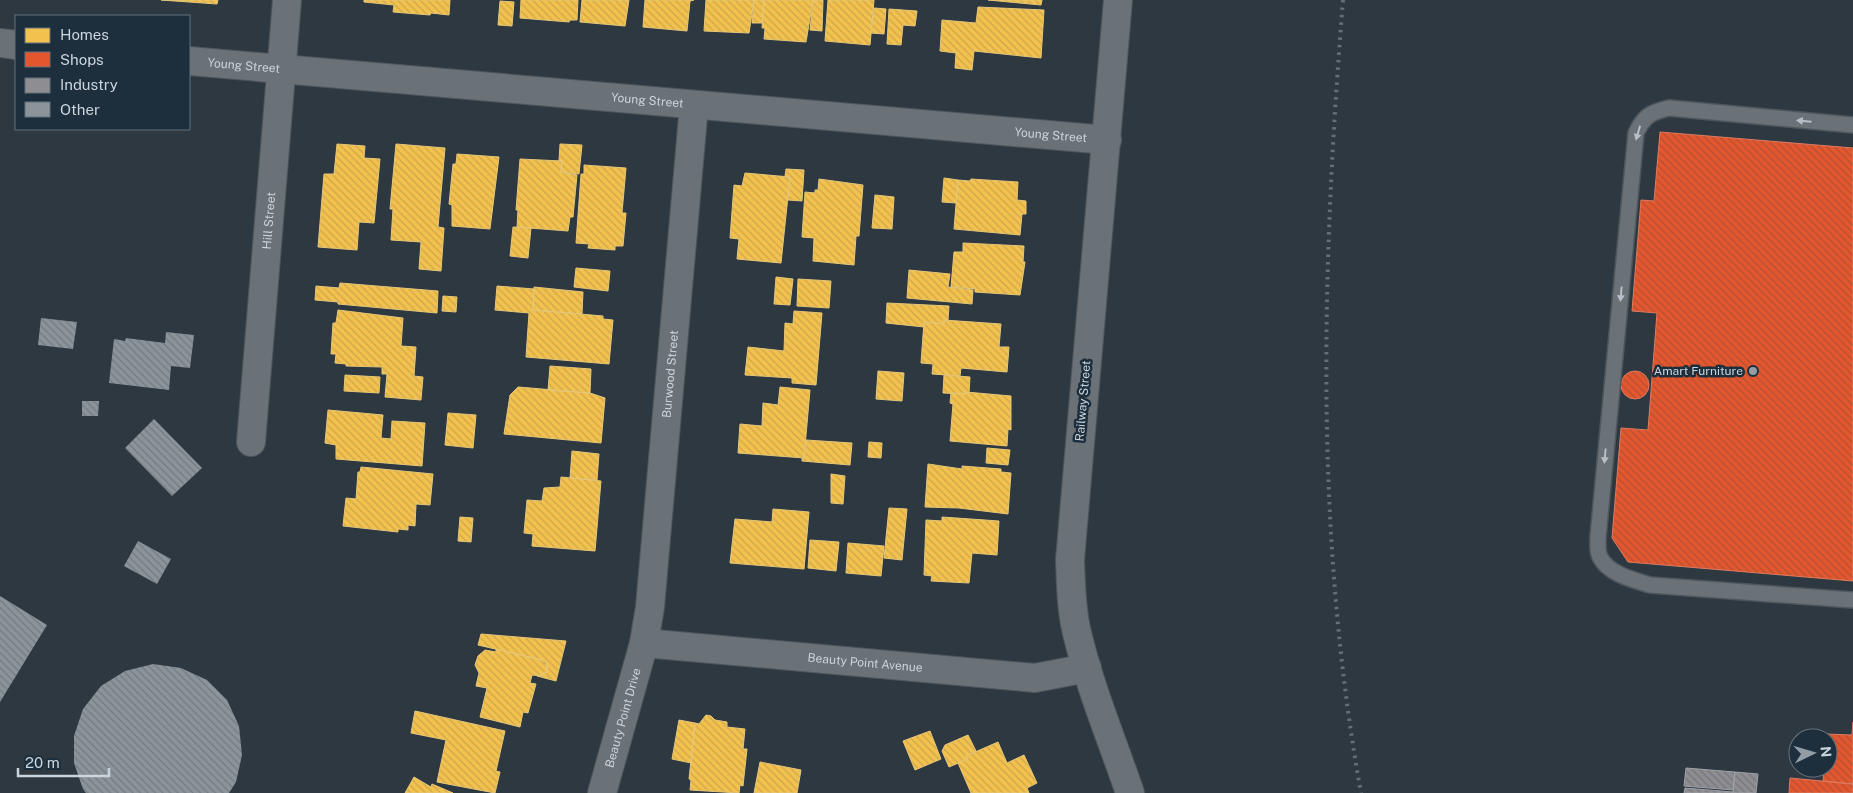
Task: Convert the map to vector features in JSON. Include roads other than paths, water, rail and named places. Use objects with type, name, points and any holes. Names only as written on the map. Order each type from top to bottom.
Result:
[{"type":"street","name":"Hill Street","points":[[251,442],[287,0]]},
{"type":"street","name":"Railway Street","points":[[1118,0],[1070,560],[1072,598],[1077,632],[1087,668],[1130,793]]},
{"type":"street","points":[[0,43],[15,45]]},
{"type":"street","name":"Young Street","points":[[190,61],[694,106],[1107,140]]},
{"type":"street","name":"Burwood Street","points":[[644,643],[650,607],[694,106]]},
{"type":"street","name":"Beauty Point Avenue","points":[[644,643],[1035,678],[1087,668]]},
{"type":"street","name":"Beauty Point Drive","points":[[602,793],[644,643]]},
{"type":"lane","points":[[1853,126],[1669,108],[1654,112],[1643,118],[1636,133],[1598,537],[1600,557],[1610,568],[1626,578],[1650,585],[1853,600]]},
{"type":"railway","points":[[1343,0],[1330,198],[1326,397],[1329,497],[1335,596],[1346,695],[1361,793]]},
{"type":"place","name":"Amart Furniture","points":[[1753,371]]}]
